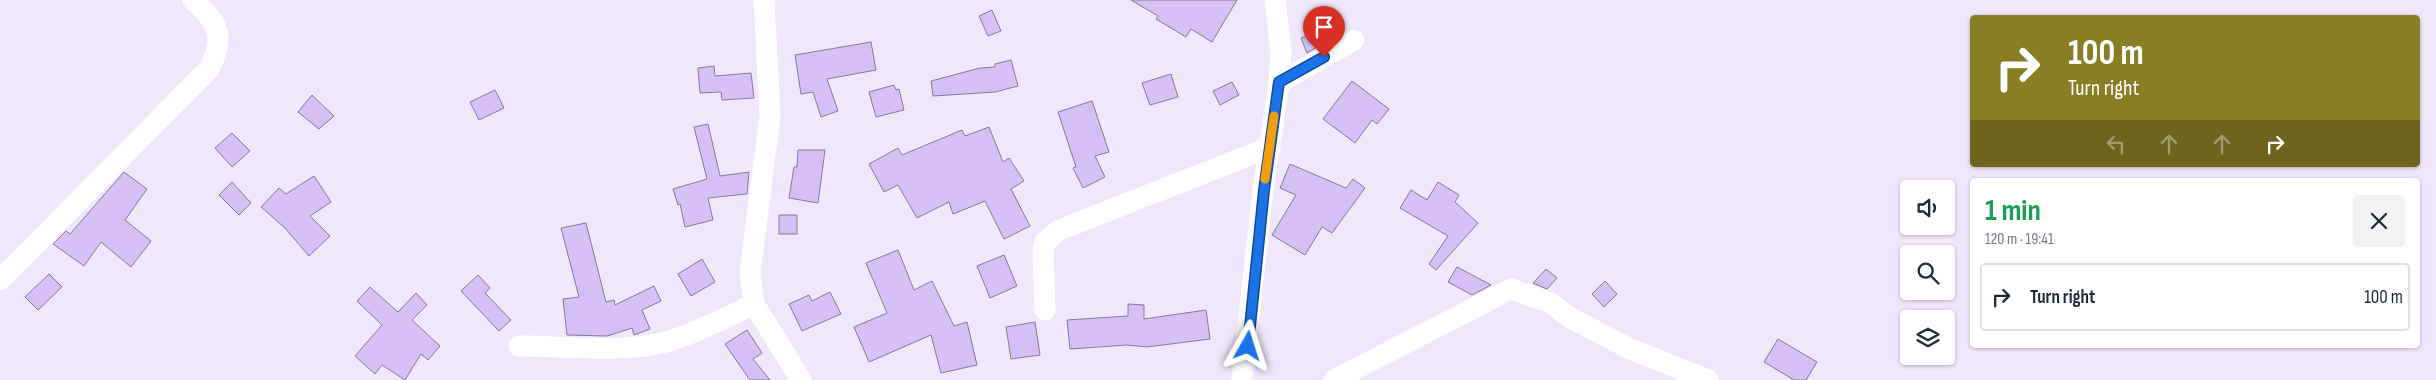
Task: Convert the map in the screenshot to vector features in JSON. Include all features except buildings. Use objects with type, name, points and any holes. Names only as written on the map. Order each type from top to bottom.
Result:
[{"type":"street","points":[[0,280],[209,69],[218,51],[218,38],[213,20],[193,0]]},
{"type":"street","points":[[764,0],[770,116],[752,242],[750,273],[754,304],[801,380]]},
{"type":"street","points":[[1242,380],[1279,82],[1281,51],[1275,0]]},
{"type":"street","points":[[1279,82],[1354,40]]},
{"type":"street","points":[[1045,310],[1043,252],[1049,236],[1056,230],[1270,147]]},
{"type":"street","points":[[1334,380],[1511,289],[1551,303],[1567,316],[1628,348],[1708,380]]},
{"type":"street","points":[[519,346],[633,346],[662,343],[695,331],[754,304]]},
{"type":"slow traffic","points":[[1265,179],[1274,116]]},
{"type":"route","points":[[1248,346],[1264,190],[1279,82],[1324,57]]}]
